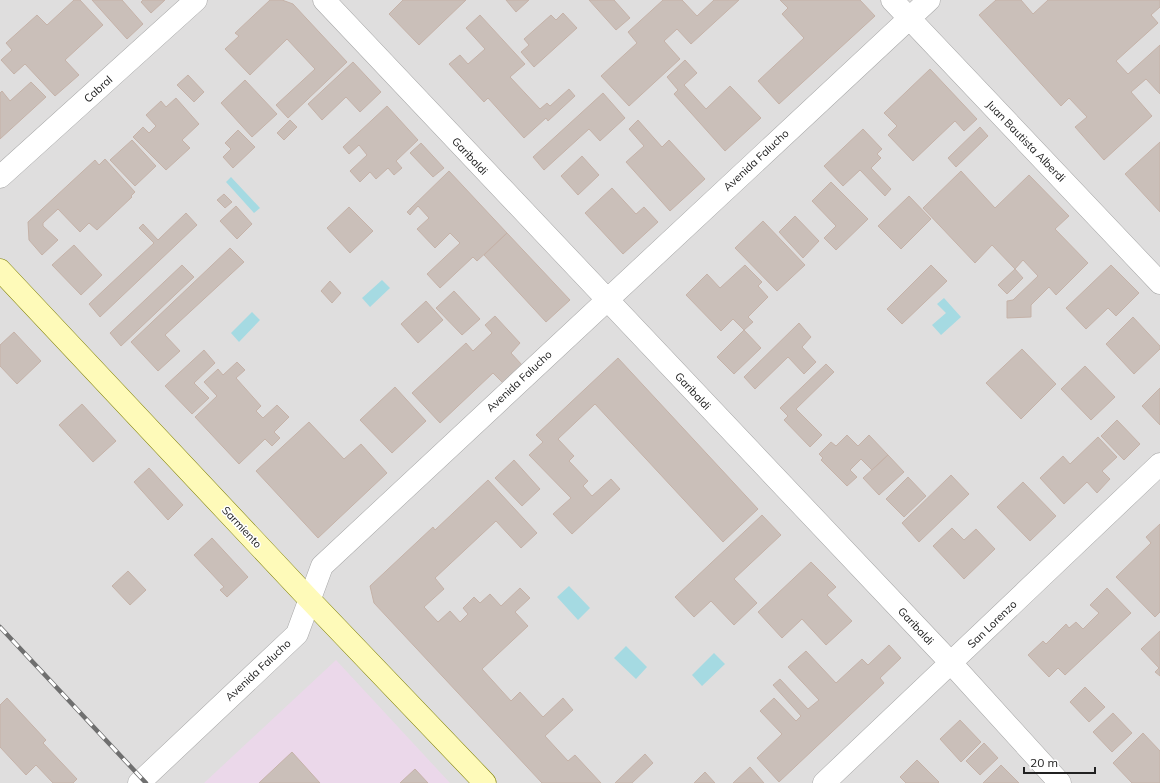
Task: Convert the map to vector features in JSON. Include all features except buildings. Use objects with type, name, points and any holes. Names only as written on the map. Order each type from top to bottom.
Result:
[{"type":"street","name":"Cabral","points":[[0,177],[196,0]]},
{"type":"street","name":"Garibaldi","points":[[324,0],[951,664],[1060,783]]},
{"type":"street","name":"Juan Bautista Alberdi","points":[[892,0],[1160,282]]},
{"type":"street","name":"Avenida Falucho","points":[[139,783],[297,634],[322,566],[929,0]]},
{"type":"street","name":"Sarmiento","points":[[0,270],[309,599],[485,783]]},
{"type":"street","name":"San Lorenzo","points":[[824,783],[1160,464]]},
{"type":"shaded area","points":[[0,0],[1160,0],[1160,783],[0,783]]},
{"type":"shaded area","points":[[336,660],[450,783],[204,783]]},
{"type":"water","points":[[231,177],[260,208],[254,213],[226,182]]},
{"type":"water","points":[[382,280],[390,288],[370,307],[362,298]]},
{"type":"water","points":[[944,298],[961,317],[941,335],[932,325],[946,313],[937,304]]},
{"type":"water","points":[[252,312],[260,320],[239,342],[231,333]]},
{"type":"water","points":[[569,586],[590,608],[578,620],[557,597]]},
{"type":"water","points":[[626,646],[647,667],[636,679],[614,658]]},
{"type":"water","points":[[714,653],[725,664],[702,686],[692,675]]},
{"type":"railway","points":[[0,627],[146,783]]}]
